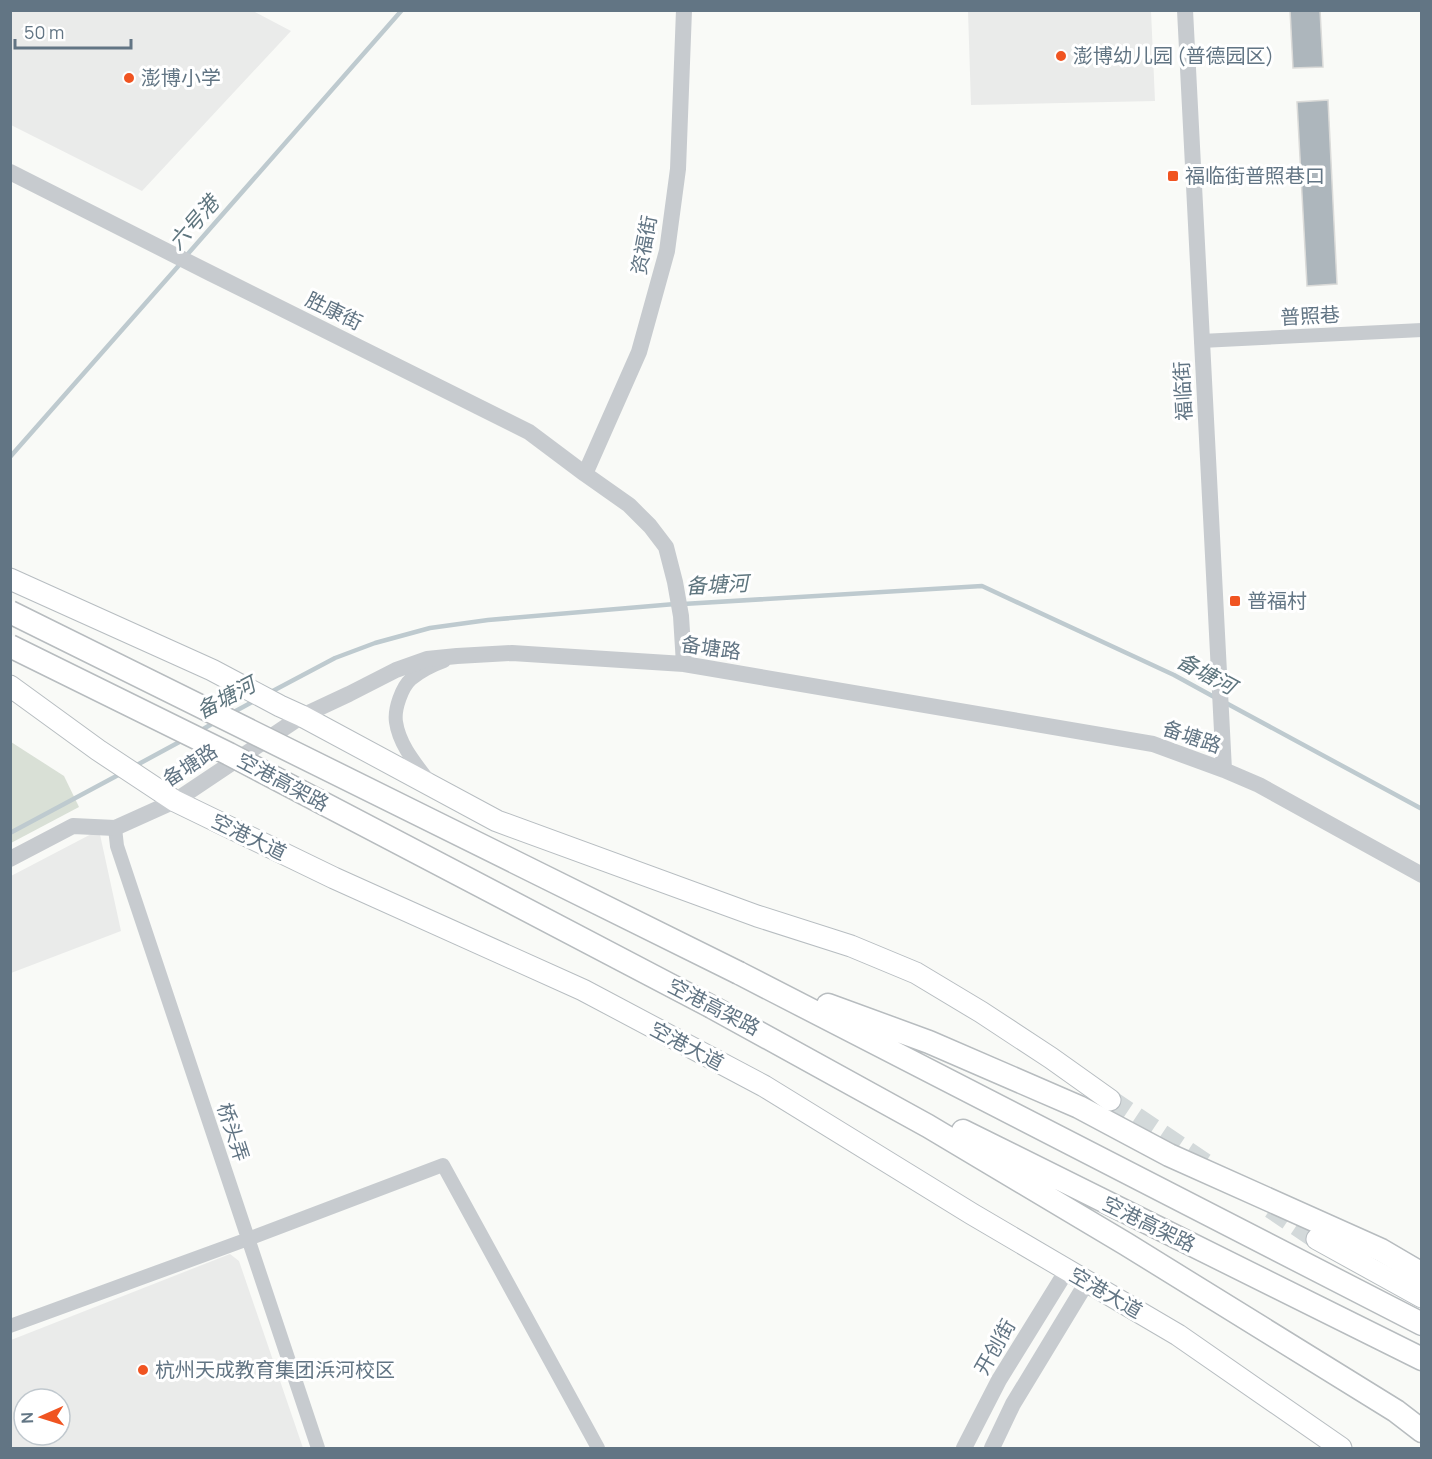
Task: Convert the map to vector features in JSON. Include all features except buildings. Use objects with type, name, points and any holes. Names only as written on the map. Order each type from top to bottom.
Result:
[{"type":"highway","name":"空港高架路","points":[[10,612],[739,973],[1422,1324]]},
{"type":"highway","name":"空港高架路","points":[[10,646],[230,754],[712,1006],[1422,1359]]},
{"type":"highway","points":[[739,973],[929,1042],[994,1069],[1079,1107],[1169,1155],[1422,1269]]},
{"type":"highway","points":[[712,1006],[928,1126],[1007,1173],[1222,1302],[1396,1411],[1422,1431]]},
{"type":"highway","points":[[1381,1250],[1422,1274]]},
{"type":"main road","points":[[10,579],[212,670],[497,821],[757,916],[851,946],[916,973],[998,1024],[1110,1100]]},
{"type":"main road","name":"空港大道","points":[[10,686],[98,750],[175,801],[334,878],[582,990],[764,1086],[962,1208],[1178,1335],[1341,1449]]},
{"type":"main road","points":[[1317,1239],[1422,1297]]},
{"type":"street","name":"资福街","points":[[585,474],[639,352],[667,251],[678,169],[684,10]]},
{"type":"street","name":"福临街","points":[[1185,10],[1224,770]]},
{"type":"street","name":"胜康街","points":[[10,172],[529,432],[629,505],[650,526],[666,547],[681,616],[684,664]]},
{"type":"street","name":"普照巷","points":[[1201,341],[1422,330]]},
{"type":"street","name":"备塘路","points":[[10,860],[73,826],[115,828],[175,801],[302,716],[396,670],[427,659],[512,653],[684,664],[1153,744],[1259,785],[1422,874]]},
{"type":"street","points":[[433,786],[411,759],[402,741],[396,721],[398,702],[409,680],[433,665],[457,656]]},
{"type":"street","name":"桥头弄","points":[[115,828],[117,846],[318,1449]]},
{"type":"street","points":[[10,1326],[444,1164],[598,1449]]},
{"type":"street","name":"开创街","points":[[964,1449],[999,1380],[1066,1270]]},
{"type":"street","points":[[992,1449],[1013,1404],[1087,1282]]},
{"type":"shaded area","name":"澎博小学","points":[[10,11],[253,11],[291,31],[142,191],[11,125]]},
{"type":"shaded area","name":"澎博幼儿园 (普德园区)","points":[[968,11],[1151,11],[1155,101],[971,105]]},
{"type":"shaded area","points":[[11,742],[64,776],[79,807],[11,843]]},
{"type":"shaded area","points":[[99,830],[121,931],[11,973],[11,876]]},
{"type":"shaded area","name":"杭州天成教育集团浜河校区","points":[[230,1254],[239,1261],[303,1448],[11,1448],[11,1340]]},
{"type":"waterway","name":"六号港","points":[[186,256],[402,10]]},
{"type":"waterway","name":"六号港","points":[[10,457],[181,263]]},
{"type":"waterway","name":"备塘河","points":[[683,604],[982,586],[1174,675],[1216,698]]},
{"type":"waterway","name":"备塘河","points":[[269,693],[335,658],[375,643],[430,628],[488,620],[675,604]]},
{"type":"waterway","name":"备塘河","points":[[232,713],[256,700]]},
{"type":"waterway","name":"备塘河","points":[[1226,703],[1422,809]]},
{"type":"waterway","name":"备塘河","points":[[198,732],[217,721]]},
{"type":"waterway","name":"备塘河","points":[[135,766],[183,740]]},
{"type":"waterway","name":"备塘河","points":[[10,833],[122,773]]},
{"type":"tunnel","points":[[1110,1100],[1207,1165]]},
{"type":"tunnel","points":[[1271,1208],[1317,1239]]},
{"type":"place","name":"澎博幼儿园 (普德园区)","points":[[1061,56]]},
{"type":"place","name":"澎博小学","points":[[129,78]]},
{"type":"place","name":"福临街普照巷口","points":[[1173,176]]},
{"type":"place","name":"普福村","points":[[1235,601]]},
{"type":"place","name":"杭州天成教育集团浜河校区","points":[[143,1370]]}]
